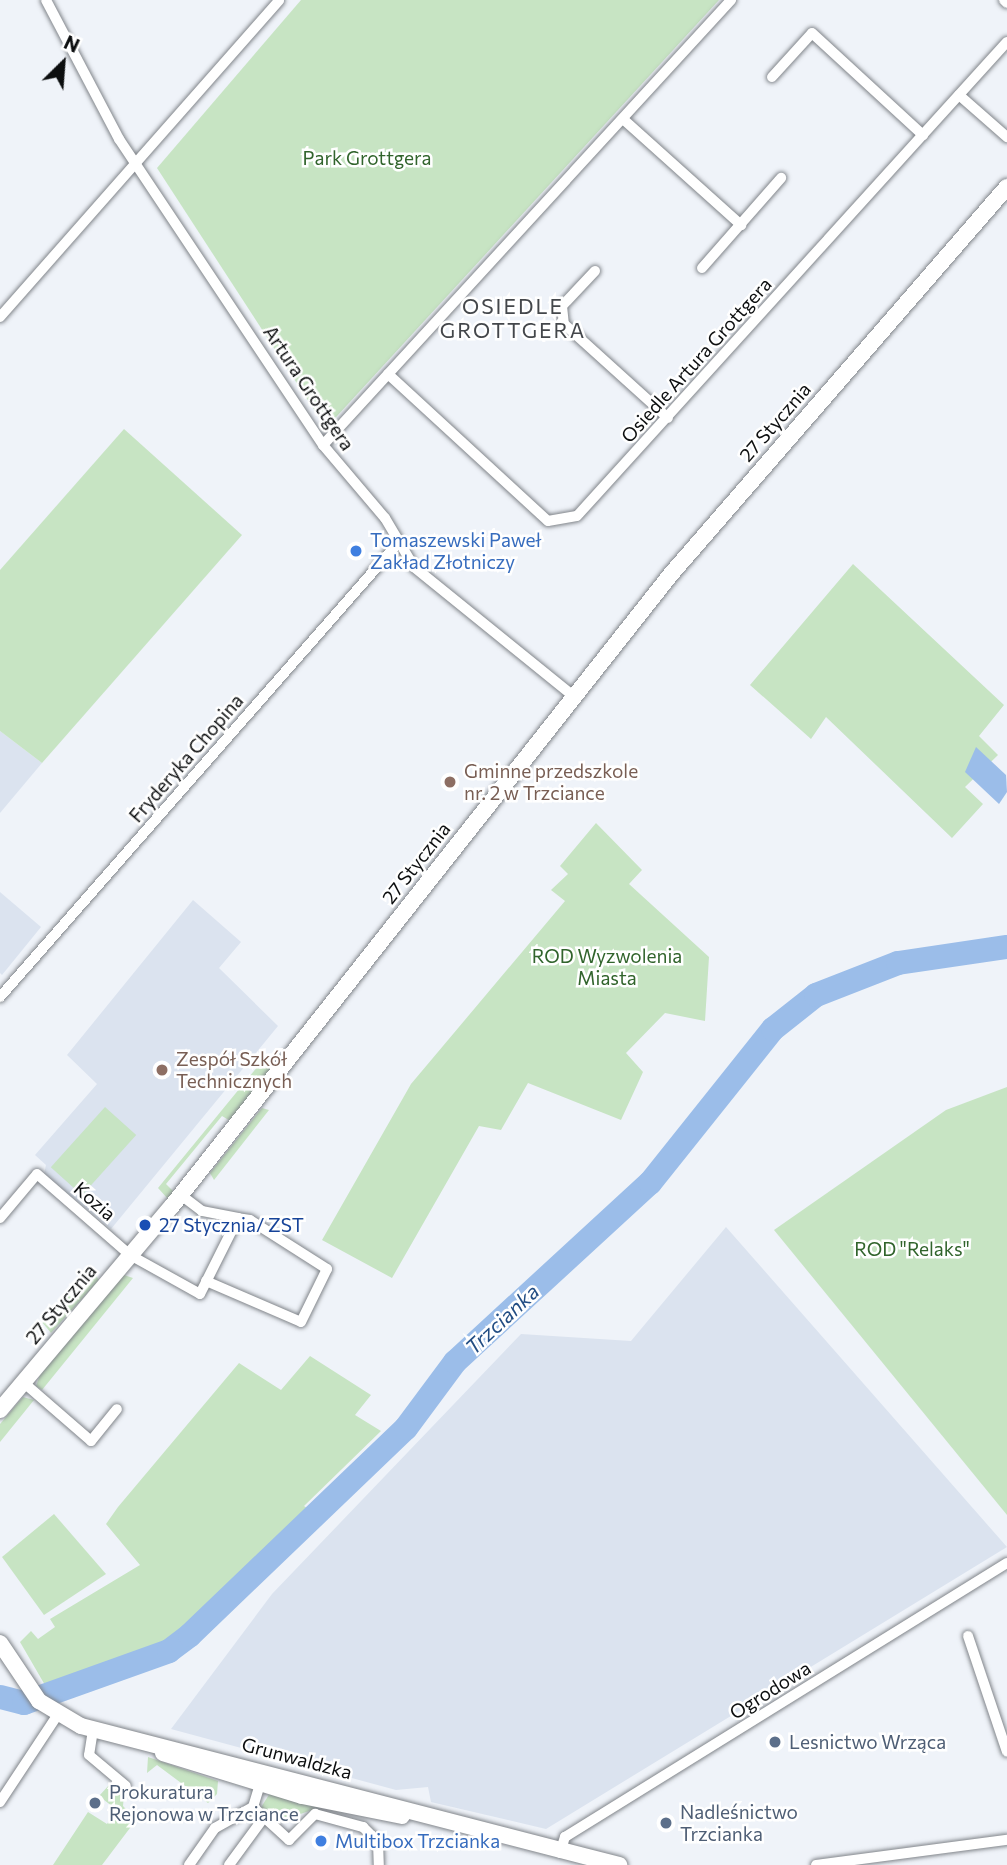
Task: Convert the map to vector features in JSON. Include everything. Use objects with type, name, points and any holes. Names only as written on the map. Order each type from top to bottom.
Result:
[{"type":"main road","name":"27 Stycznia","points":[[0,1409],[181,1195],[572,695],[1007,187]]},
{"type":"main road","points":[[0,1643],[26,1684],[50,1711]]},
{"type":"main road","name":"Grunwaldzka","points":[[50,1711],[93,1730],[262,1777],[369,1812],[430,1818]]},
{"type":"main road","name":"Grunwaldzka","points":[[262,1777],[383,1802],[430,1818],[560,1853],[620,1865]]},
{"type":"street","name":"Artura Grottgera","points":[[46,0],[136,160],[323,445],[398,542],[414,567],[572,695]]},
{"type":"street","points":[[0,317],[279,0]]},
{"type":"street","points":[[323,445],[731,0]]},
{"type":"street","points":[[772,77],[812,33],[923,135]]},
{"type":"street","name":"Osiedle Artura Grottgera","points":[[388,374],[548,521],[577,516],[1007,42]]},
{"type":"street","points":[[959,95],[1007,136]]},
{"type":"street","points":[[623,119],[741,225]]},
{"type":"street","points":[[702,268],[781,178]]},
{"type":"street","points":[[595,271],[562,306],[564,324],[668,418]]},
{"type":"street","name":"Fryderyka Chopina","points":[[1,993],[398,542]]},
{"type":"street","name":"Kozia","points":[[0,1218],[37,1174],[130,1255],[200,1294],[206,1282]]},
{"type":"street","points":[[181,1195],[202,1211],[237,1218],[327,1269],[300,1322],[206,1282],[237,1218]]},
{"type":"street","points":[[23,1382],[91,1441],[117,1409]]},
{"type":"street","name":"Ogrodowa","points":[[560,1853],[565,1837],[1007,1563]]},
{"type":"street","points":[[968,1636],[1007,1752]]},
{"type":"street","points":[[0,1802],[50,1711]]},
{"type":"street","points":[[93,1730],[89,1755],[126,1786]]},
{"type":"street","points":[[189,1865],[215,1828],[253,1807],[262,1777]]},
{"type":"street","points":[[253,1807],[262,1821],[289,1840],[315,1814],[363,1827],[378,1842],[379,1865]]},
{"type":"street","points":[[229,1865],[262,1821]]},
{"type":"street","points":[[816,1865],[1007,1840]]},
{"type":"shaded area","points":[[0,731],[42,763],[0,813]]},
{"type":"shaded area","points":[[0,892],[41,927],[2,975],[0,973]]},
{"type":"shaded area","name":"Zespół Szkół Technicznych","points":[[193,900],[241,942],[219,968],[278,1026],[111,1229],[44,1174],[46,1165],[35,1155],[97,1084],[67,1055]]},
{"type":"shaded area","points":[[726,1227],[1007,1547],[546,1829],[431,1802],[428,1787],[396,1790],[171,1729],[272,1594],[521,1334],[631,1341]]},
{"type":"green space","name":"Park Grottgera","points":[[301,0],[719,0],[326,428],[157,168]]},
{"type":"green space","points":[[124,429],[242,535],[42,763],[0,731],[0,570]]},
{"type":"green space","points":[[853,564],[1004,705],[979,736],[998,755],[965,787],[983,804],[952,838],[826,717],[811,739],[750,685]]},
{"type":"green space","name":"ROD Wyzwolenia Miasta","points":[[596,823],[642,870],[629,884],[709,957],[705,1021],[665,1013],[626,1053],[643,1072],[621,1120],[528,1083],[501,1130],[479,1126],[392,1278],[322,1240],[411,1084],[565,901],[551,890],[568,874],[560,866]]},
{"type":"green space","points":[[263,1060],[272,1070],[232,1122],[222,1116],[166,1184],[174,1192],[168,1199],[158,1188]]},
{"type":"green space","name":"ROD \"Relaks\"","points":[[1007,1087],[1007,1515],[774,1230],[946,1110]]},
{"type":"green space","points":[[105,1107],[136,1135],[82,1195],[51,1167]]},
{"type":"green space","points":[[262,1108],[269,1110],[214,1180],[210,1173]]},
{"type":"green space","points":[[90,1267],[99,1280],[51,1333],[42,1322]]},
{"type":"green space","points":[[124,1275],[133,1278],[42,1390],[36,1386],[40,1375]]},
{"type":"green space","points":[[310,1356],[371,1395],[355,1415],[381,1431],[304,1506],[314,1513],[189,1634],[168,1650],[49,1692],[20,1642],[31,1631],[38,1639],[55,1627],[50,1619],[140,1565],[106,1524],[118,1507],[239,1363],[281,1390]]},
{"type":"green space","points":[[23,1397],[34,1400],[0,1442],[0,1424]]},
{"type":"green space","points":[[54,1514],[106,1574],[44,1615],[2,1557]]},
{"type":"green space","points":[[148,1757],[218,1781],[217,1794],[208,1803],[157,1765],[147,1773]]},
{"type":"green space","points":[[110,1784],[124,1795],[123,1806],[136,1820],[102,1865],[53,1865],[88,1812],[107,1824],[117,1810],[99,1796]]},
{"type":"green space","points":[[270,1793],[323,1806],[278,1822],[260,1809]]},
{"type":"water","points":[[976,747],[1006,775],[1007,792],[999,804],[965,772]]},
{"type":"waterway","name":"Trzcianka","points":[[0,1697],[24,1703],[169,1651],[190,1635],[406,1428],[455,1362],[650,1183],[773,1029],[816,995],[898,963],[1007,947]]},
{"type":"place","name":"Tomaszewski Paweł Zakład Złotniczy","points":[[356,551]]},
{"type":"place","name":"Gminne przedszkole nr. 2 w Trzciance","points":[[450,782]]},
{"type":"place","name":"Zespół Szkół Technicznych","points":[[162,1070]]},
{"type":"place","name":"27 Stycznia/ ZST","points":[[145,1225]]},
{"type":"place","name":"Lesnictwo Wrząca","points":[[775,1742]]},
{"type":"place","name":"Prokuratura Rejonowa w Trzciance","points":[[95,1803]]},
{"type":"place","name":"Nadleśnictwo Trzcianka","points":[[666,1823]]},
{"type":"place","name":"Multibox Trzcianka","points":[[321,1841]]},
{"type":"district","name":"OSIEDLE GROTTGERA","points":[[513,318]]}]
